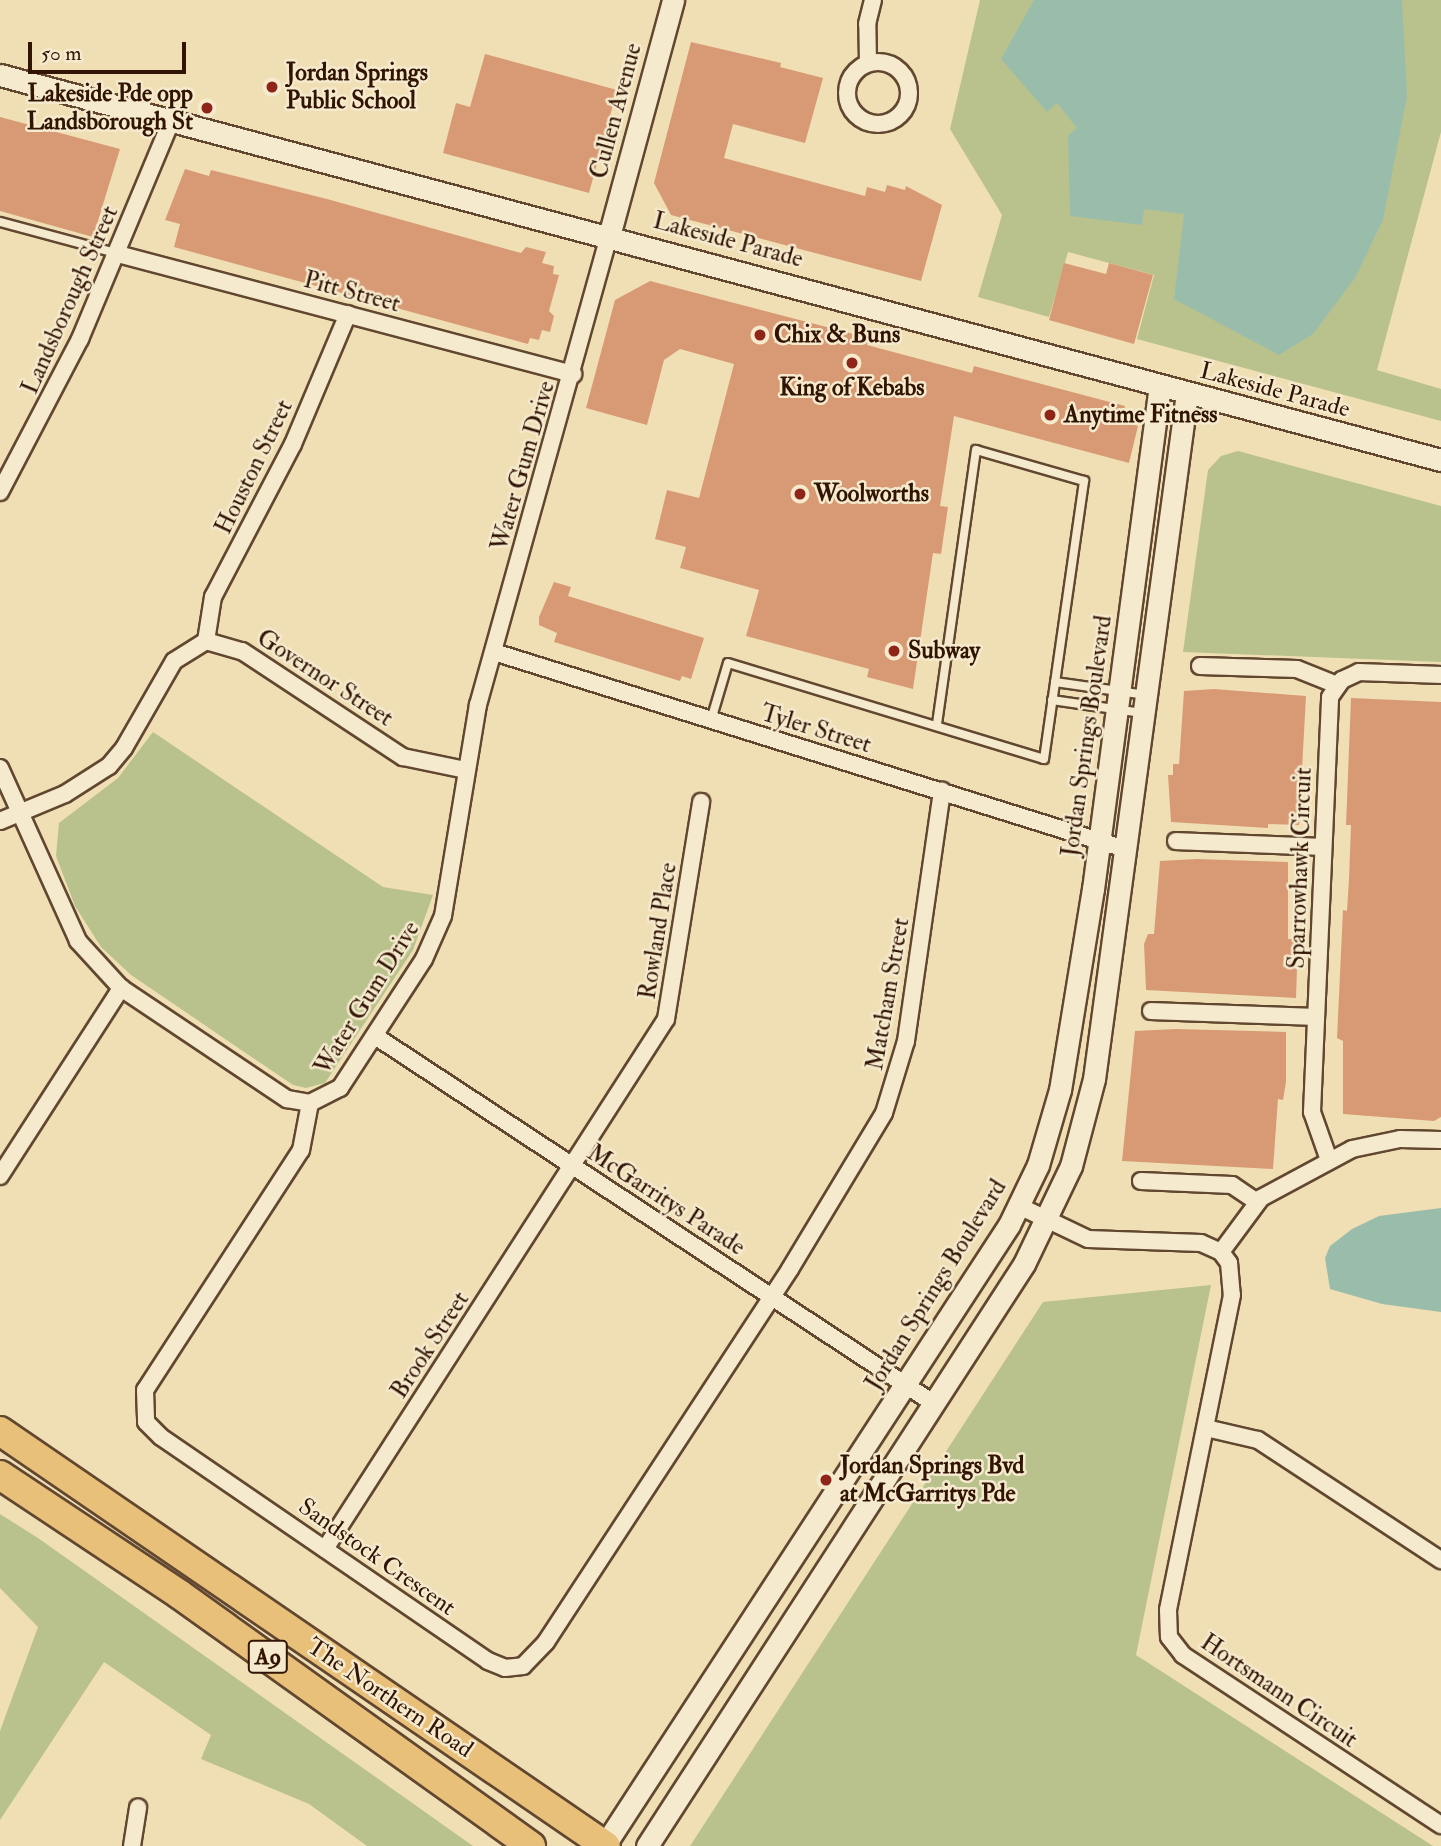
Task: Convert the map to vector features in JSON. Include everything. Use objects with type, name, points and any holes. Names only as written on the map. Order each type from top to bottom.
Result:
[{"type":"highway","name":"The Northern Road","points":[[0,1431],[605,1846]]},
{"type":"highway","name":"The Northern Road","points":[[0,1475],[179,1594],[531,1846]]},
{"type":"street","name":"Cullen Avenue","points":[[609,236],[673,0]]},
{"type":"street","points":[[868,63],[867,24],[873,0]]},
{"type":"street","name":"Lakeside Parade","points":[[0,75],[1441,460]]},
{"type":"street","name":"Landsborough Street","points":[[0,492],[52,398],[118,254],[171,121]]},
{"type":"street","name":"Water Gum Drive","points":[[0,768],[78,941],[121,988],[278,1094],[310,1103],[340,1087],[424,960],[443,916],[478,705],[573,374],[609,236]]},
{"type":"street","name":"Pitt Street","points":[[118,254],[573,374]]},
{"type":"street","name":"Houston Street","points":[[206,641],[213,597],[293,444],[348,314]]},
{"type":"street","name":"Jordan Springs Boulevard","points":[[605,1846],[1019,1206],[1046,1143],[1059,1090],[1099,840],[1160,385]]},
{"type":"street","points":[[647,1846],[1048,1221],[1088,1110],[1147,704],[1187,393]]},
{"type":"street","points":[[0,821],[65,794],[108,766],[124,748],[174,661],[206,641]]},
{"type":"street","name":"Governor Street","points":[[206,641],[242,650],[403,757],[466,770]]},
{"type":"street","name":"Tyler Street","points":[[494,652],[1125,849]]},
{"type":"street","points":[[1200,666],[1297,669],[1337,685],[1359,673],[1441,675]]},
{"type":"street","name":"Sparrowhawk Circuit","points":[[1329,1160],[1312,1112],[1328,705],[1337,685]]},
{"type":"street","name":"Matcham Street","points":[[771,1296],[866,1149],[893,1092],[905,1041],[942,791]]},
{"type":"street","name":"Rowland Place","points":[[573,1166],[666,1019],[701,802]]},
{"type":"street","points":[[1176,841],[1323,847]]},
{"type":"street","points":[[0,1176],[121,988]]},
{"type":"street","points":[[1151,1011],[1316,1017]]},
{"type":"street","name":"McGarritys Parade","points":[[375,1036],[933,1403]]},
{"type":"street","name":"Sandstock Crescent","points":[[310,1103],[301,1150],[145,1390],[143,1411],[146,1422],[161,1437],[488,1661],[505,1668],[523,1666],[539,1653],[771,1296]]},
{"type":"street","points":[[1019,1206],[1088,1239],[1191,1241],[1221,1252],[1257,1202],[1329,1160],[1383,1141],[1441,1140]]},
{"type":"street","name":"Brook Street","points":[[325,1549],[573,1166]]},
{"type":"street","points":[[1141,1181],[1232,1185],[1257,1202]]},
{"type":"street","name":"Hortsmann Circuit","points":[[1221,1252],[1229,1263],[1233,1284],[1168,1610],[1173,1644],[1441,1825]]},
{"type":"street","points":[[1206,1428],[1258,1440],[1441,1560]]},
{"type":"street","points":[[132,1846],[138,1807]]},
{"type":"lane","points":[[0,222],[118,254]]},
{"type":"lane","points":[[711,720],[728,663],[1044,760],[1084,481],[976,450],[937,725]]},
{"type":"lane","points":[[1055,682],[1118,700],[1147,704]]},
{"type":"lane","points":[[1052,700],[1118,700],[1147,704]]},
{"type":"green space","points":[[980,0],[1441,0],[1441,132],[1377,370],[1441,389],[1441,421],[1137,339],[1154,275],[1068,252],[1049,317],[978,297],[1002,215],[950,129]]},
{"type":"green space","points":[[1238,451],[1441,506],[1441,662],[1183,652],[1208,470],[1221,456]]},
{"type":"green space","points":[[153,732],[383,887],[433,895],[413,950],[325,1083],[306,1088],[293,1085],[131,975],[101,947],[75,906],[56,856],[59,823],[118,778]]},
{"type":"green space","points":[[1211,1285],[1136,1655],[1433,1846],[690,1846],[1043,1302]]},
{"type":"green space","points":[[0,1514],[38,1538],[473,1846],[367,1846],[309,1804],[201,1759],[211,1735],[104,1662],[0,1820],[0,1731],[38,1627],[0,1588]]},
{"type":"shaded area","points":[[1034,0],[1402,0],[1407,96],[1383,220],[1355,278],[1313,334],[1279,355],[1174,299],[1184,214],[1144,209],[1142,225],[1070,216],[1068,136],[1077,128],[1057,103],[1047,112],[1001,59]]},
{"type":"shaded area","points":[[1441,1208],[1441,1312],[1382,1304],[1330,1289],[1325,1258],[1330,1246],[1352,1229],[1379,1216]]},
{"type":"building","points":[[691,42],[781,63],[780,67],[823,78],[805,143],[733,124],[724,158],[865,196],[867,187],[885,192],[887,185],[905,190],[906,186],[942,205],[921,281],[671,215],[654,183]]},
{"type":"building","points":[[485,54],[617,90],[589,193],[443,153],[456,103],[470,107]]},
{"type":"building","points":[[0,117],[120,149],[93,237],[0,211]]},
{"type":"building","points":[[185,169],[209,176],[211,170],[327,199],[521,253],[526,247],[546,252],[542,263],[554,266],[553,274],[559,275],[549,311],[554,316],[550,332],[542,330],[539,340],[530,338],[528,344],[174,247],[180,224],[165,220]]},
{"type":"building","points":[[1064,263],[1106,274],[1109,263],[1153,275],[1134,344],[1049,320]]},
{"type":"building","points":[[650,281],[869,338],[867,345],[972,373],[974,366],[1125,406],[1121,421],[1138,426],[1129,463],[954,416],[940,506],[948,507],[941,554],[933,553],[913,689],[867,677],[869,669],[746,636],[759,590],[680,568],[686,547],[655,539],[667,490],[699,498],[734,364],[680,349],[664,360],[647,425],[586,408],[615,300]]},
{"type":"building","points":[[554,582],[571,587],[568,596],[704,638],[691,679],[682,676],[680,681],[554,642],[557,633],[539,625],[539,617]]},
{"type":"building","points":[[1214,689],[1306,696],[1299,825],[1268,824],[1268,828],[1171,822],[1168,775],[1173,775],[1173,764],[1179,764],[1184,691]]},
{"type":"building","points":[[1351,698],[1441,702],[1441,1117],[1434,1121],[1343,1114],[1343,1041],[1337,1038],[1343,910],[1347,911],[1349,879],[1351,825],[1346,825]]},
{"type":"building","points":[[1197,859],[1288,862],[1288,939],[1298,939],[1296,998],[1146,990],[1144,944],[1148,934],[1154,934],[1160,861]]},
{"type":"building","points":[[1176,1029],[1286,1032],[1286,1082],[1283,1100],[1278,1099],[1273,1169],[1122,1161],[1135,1031]]},
{"type":"place","name":"Jordan Springs Public School","points":[[272,87]]},
{"type":"place","name":"Lakeside Pde opp Landsborough St","points":[[207,108]]},
{"type":"place","name":"Chix & Buns","points":[[760,335]]},
{"type":"place","name":"King of Kebabs","points":[[852,363]]},
{"type":"place","name":"Anytime Fitness","points":[[1050,415]]},
{"type":"place","name":"Woolworths","points":[[800,494]]},
{"type":"place","name":"Subway","points":[[894,651]]},
{"type":"place","name":"Jordan Springs Bvd at McGarritys Pde","points":[[826,1480]]}]
